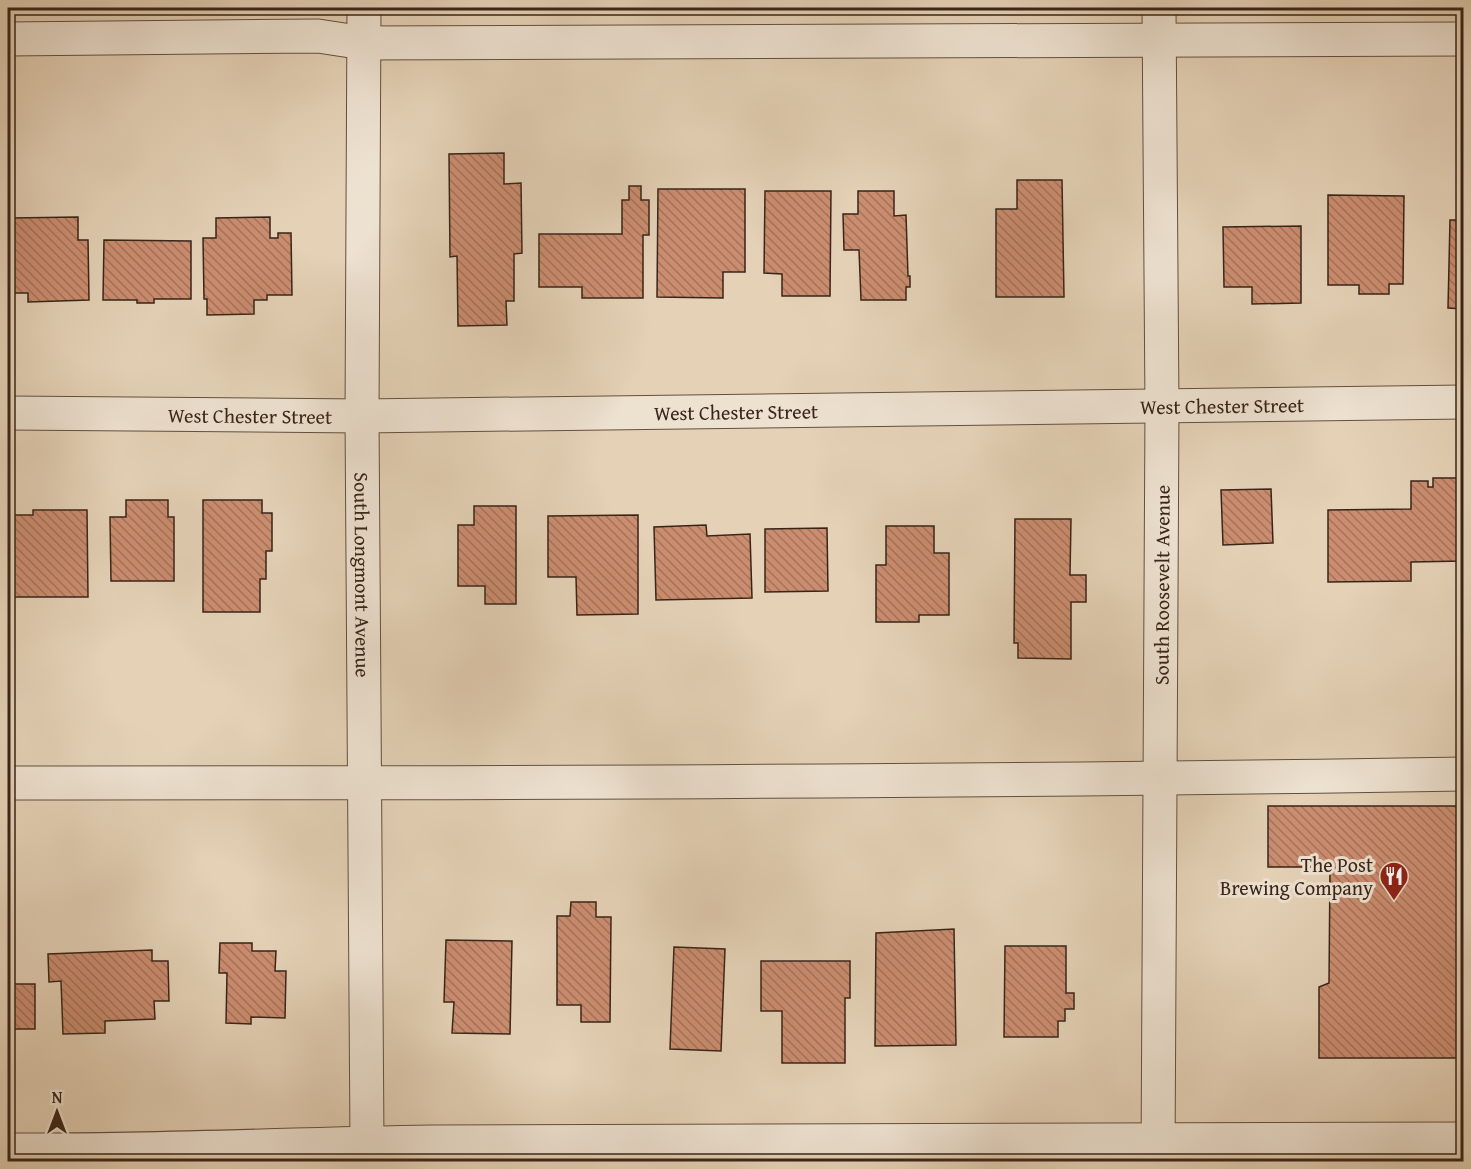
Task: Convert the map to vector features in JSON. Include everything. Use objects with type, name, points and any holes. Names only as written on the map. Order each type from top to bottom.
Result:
[{"type":"street","name":"South Longmont Avenue","points":[[364,8],[362,416],[366,1143]]},
{"type":"street","name":"South Roosevelt Avenue","points":[[1158,1150],[1162,407],[1159,8]]},
{"type":"street","points":[[8,39],[318,36],[364,43],[1464,39]]},
{"type":"street","name":"West Chester Street","points":[[8,413],[362,416],[1464,402]]},
{"type":"street","points":[[8,783],[1160,779],[1464,774]]},
{"type":"street","points":[[8,1150],[81,1156],[366,1143],[432,1152],[1158,1150],[1464,1139]]},
{"type":"building","points":[[504,153],[504,184],[521,183],[522,253],[514,254],[514,301],[506,301],[507,325],[458,326],[457,256],[450,257],[449,154]]},
{"type":"building","points":[[1017,180],[1062,180],[1064,297],[996,297],[996,209],[1017,209]]},
{"type":"building","points":[[629,186],[641,186],[641,200],[649,200],[649,235],[643,235],[643,298],[582,298],[582,287],[539,287],[539,234],[622,234],[622,200],[629,200]]},
{"type":"building","points":[[658,189],[745,189],[745,272],[723,272],[723,298],[657,297]]},
{"type":"building","points":[[765,191],[831,191],[830,296],[782,296],[782,274],[764,273]]},
{"type":"building","points":[[858,191],[894,191],[894,216],[906,215],[910,287],[906,287],[906,300],[861,300],[859,250],[844,250],[843,214],[858,214]]},
{"type":"building","points":[[1328,195],[1404,196],[1403,284],[1389,284],[1389,294],[1359,294],[1359,285],[1328,285]]},
{"type":"building","points":[[78,217],[78,240],[88,240],[89,300],[28,302],[28,293],[8,293],[8,239],[11,239],[11,218]]},
{"type":"building","points":[[270,217],[270,238],[278,238],[278,233],[291,233],[292,295],[267,295],[267,300],[254,300],[254,314],[207,315],[207,299],[204,299],[203,238],[216,238],[216,218]]},
{"type":"building","points":[[1450,220],[1464,220],[1464,309],[1448,308]]},
{"type":"building","points":[[1301,226],[1301,303],[1252,304],[1252,287],[1224,287],[1223,227]]},
{"type":"building","points":[[104,240],[191,241],[191,299],[154,299],[154,303],[137,303],[137,300],[103,300]]},
{"type":"building","points":[[1433,478],[1462,478],[1464,561],[1411,562],[1411,581],[1328,582],[1328,510],[1411,509],[1411,481],[1428,481],[1428,487],[1433,487]]},
{"type":"building","points":[[1271,489],[1273,543],[1223,545],[1221,490]]},
{"type":"building","points":[[126,500],[168,500],[168,517],[174,517],[174,581],[111,581],[110,517],[126,517]]},
{"type":"building","points":[[203,500],[262,500],[262,513],[272,513],[272,551],[266,551],[266,579],[260,579],[260,612],[203,612]]},
{"type":"building","points":[[474,506],[516,506],[516,604],[485,604],[485,586],[458,586],[458,525],[474,525]]},
{"type":"building","points":[[33,510],[87,510],[88,597],[8,597],[8,515],[33,515]]},
{"type":"building","points":[[638,515],[638,614],[577,615],[576,577],[548,577],[548,516]]},
{"type":"building","points":[[1015,519],[1071,519],[1070,575],[1086,575],[1086,602],[1071,602],[1071,659],[1018,658],[1018,643],[1014,643]]},
{"type":"building","points":[[706,525],[707,536],[750,534],[752,598],[656,600],[654,527]]},
{"type":"building","points":[[886,526],[934,526],[934,553],[949,553],[949,615],[919,615],[919,622],[876,622],[876,565],[886,565]]},
{"type":"building","points":[[827,528],[828,591],[765,592],[765,529]]},
{"type":"building","name":"The Post Brewing Company","points":[[1268,806],[1457,806],[1457,934],[1464,934],[1464,1058],[1319,1058],[1319,987],[1329,983],[1330,867],[1268,867]]},
{"type":"building","points":[[571,902],[596,902],[596,917],[611,917],[610,1022],[581,1022],[581,1005],[557,1005],[557,916],[570,916]]},
{"type":"building","points":[[954,929],[956,1045],[875,1046],[876,933]]},
{"type":"building","points":[[446,940],[512,941],[510,1034],[452,1033],[454,1002],[444,1002]]},
{"type":"building","points":[[8,941],[12,941],[12,984],[35,984],[35,1029],[8,1029]]},
{"type":"building","points":[[220,943],[252,943],[252,951],[276,951],[275,971],[286,971],[285,1018],[251,1017],[251,1024],[226,1023],[227,973],[219,973]]},
{"type":"building","points":[[1005,946],[1066,946],[1066,993],[1074,993],[1074,1009],[1065,1009],[1065,1021],[1058,1021],[1058,1037],[1004,1037]]},
{"type":"building","points":[[674,947],[725,949],[721,1051],[670,1049]]},
{"type":"building","points":[[152,950],[152,961],[168,961],[169,1001],[154,1001],[155,1019],[105,1021],[105,1033],[63,1034],[61,981],[49,982],[48,954]]},
{"type":"building","points":[[761,961],[850,961],[850,998],[845,998],[845,1063],[782,1063],[782,1011],[761,1011]]},
{"type":"place","name":"The Post Brewing Company","points":[[1394,902]]}]
